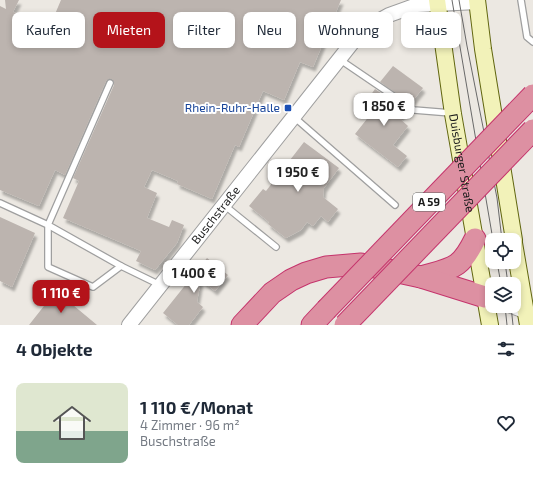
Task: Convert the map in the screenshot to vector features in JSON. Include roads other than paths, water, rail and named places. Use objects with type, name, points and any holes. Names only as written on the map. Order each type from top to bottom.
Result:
[{"type":"highway","name":"A 59","points":[[312,325],[533,95]]},
{"type":"highway","name":"A 59","points":[[345,325],[533,130]]},
{"type":"highway","points":[[421,277],[454,268],[467,255],[475,239]]},
{"type":"highway","points":[[242,325],[272,293],[291,280],[306,273],[326,267],[361,264],[421,277],[485,298]]},
{"type":"main road","points":[[477,1],[483,49],[513,233]]},
{"type":"main road","name":"Duisburger Straße","points":[[437,2],[453,114],[475,239],[485,285]]},
{"type":"main road","points":[[519,269],[529,318]]},
{"type":"main road","name":"Duisburger Straße","points":[[489,313],[490,325]]},
{"type":"street","name":"Buschstraße","points":[[129,325],[339,59],[352,43],[371,25],[383,18],[417,5],[437,2],[477,1]]},
{"type":"street","points":[[520,313],[529,318]]},
{"type":"lane","points":[[521,0],[527,37],[533,42]]},
{"type":"lane","points":[[339,59],[414,110],[453,114]]},
{"type":"lane","points":[[110,83],[48,225],[48,266],[93,288],[121,266]]},
{"type":"lane","points":[[293,117],[395,205]]},
{"type":"lane","points":[[0,203],[48,225],[121,266],[161,285]]},
{"type":"lane","points":[[224,205],[276,246]]},
{"type":"tram line","points":[[452,0],[492,233]]},
{"type":"tram line","points":[[459,0],[497,198],[501,233]]},
{"type":"tram line","points":[[498,269],[500,277]]},
{"type":"tram line","points":[[506,269],[507,277]]},
{"type":"tram line","points":[[506,313],[507,325]]},
{"type":"tram line","points":[[512,313],[513,325]]},
{"type":"place","name":"Rhein-Ruhr-Halle","points":[[288,108]]}]
